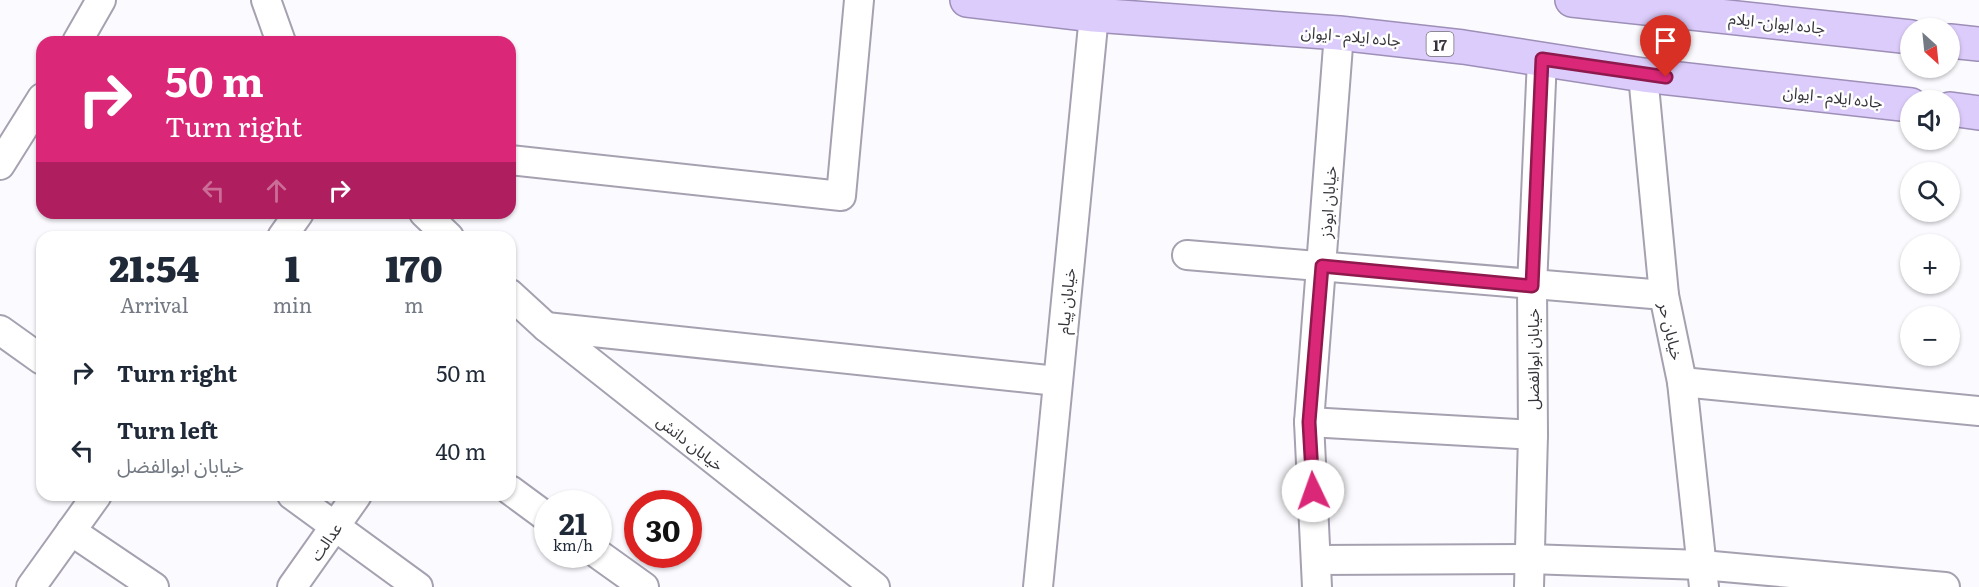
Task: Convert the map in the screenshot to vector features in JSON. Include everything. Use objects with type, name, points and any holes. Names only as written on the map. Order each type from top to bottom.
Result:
[{"type":"highway","name":"جاده ایلام - ایوان","points":[[967,0],[1094,15],[1339,33],[1463,47],[1644,75],[1900,104]]},
{"type":"highway","name":"جاده ایوان- ایلام","points":[[1572,0],[1672,5],[1900,36]]},
{"type":"highway","points":[[1960,42],[1979,44]]},
{"type":"highway","points":[[1960,110],[1979,112]]},
{"type":"street","points":[[80,36],[101,0]]},
{"type":"street","points":[[266,0],[279,36]]},
{"type":"street","points":[[516,161],[842,196],[859,0]]},
{"type":"street","name":"خیابان پیام","points":[[1038,587],[1094,15]]},
{"type":"street","name":"خیابان ابوذز","points":[[1317,573],[1309,422],[1339,33]]},
{"type":"street","name":"خیابان ابوالفضل","points":[[1529,587],[1533,435],[1532,286],[1542,59]]},
{"type":"street","name":"خیابان حر","points":[[1644,75],[1664,295],[1682,382],[1703,576]]},
{"type":"street","points":[[0,165],[36,108]]},
{"type":"street","points":[[430,219],[443,231]]},
{"type":"street","points":[[1187,255],[1532,286],[1664,295]]},
{"type":"street","name":"خیابان دانش","points":[[516,300],[546,327],[876,587]]},
{"type":"street","points":[[546,327],[1057,381]]},
{"type":"street","points":[[0,330],[36,356]]},
{"type":"street","points":[[1682,382],[1979,411]]},
{"type":"street","points":[[1309,422],[1533,435]]},
{"type":"street","points":[[516,494],[534,508]]},
{"type":"street","points":[[31,587],[93,501]]},
{"type":"street","points":[[301,501],[418,587]]},
{"type":"street","name":"عدالت","points":[[292,587],[353,501]]},
{"type":"street","points":[[71,531],[154,587]]},
{"type":"street","points":[[1317,573],[1529,559],[1703,576],[1946,587]]},
{"type":"street","points":[[612,564],[644,587]]},
{"type":"route","points":[[1313,491],[1309,422],[1322,266],[1532,286],[1542,59],[1666,77]]}]
